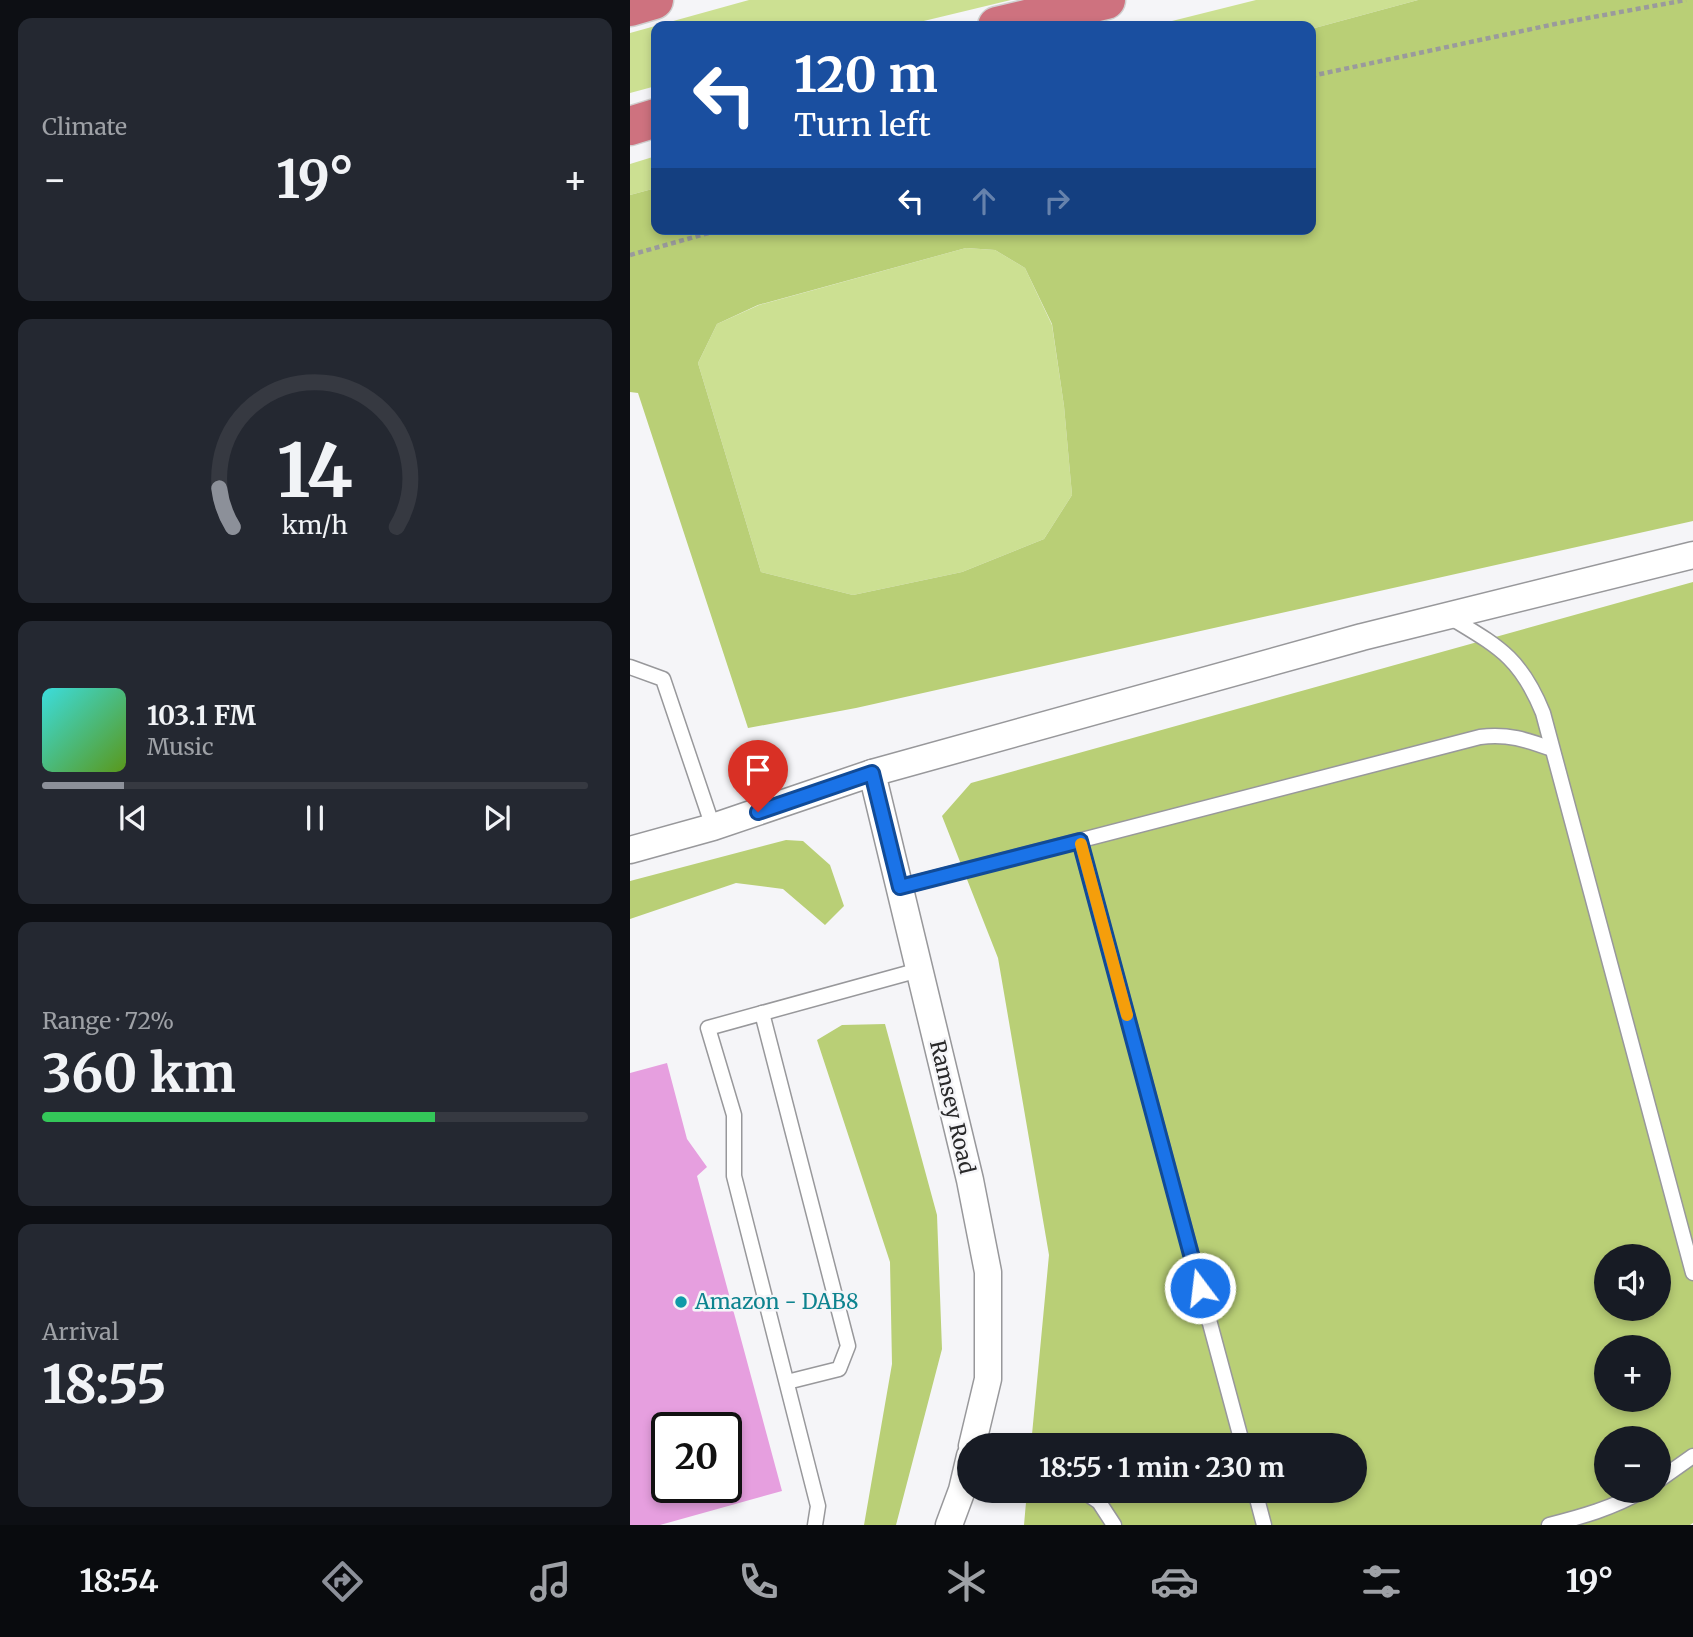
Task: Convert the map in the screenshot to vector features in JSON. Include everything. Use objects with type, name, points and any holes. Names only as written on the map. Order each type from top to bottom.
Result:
[{"type":"highway","points":[[630,7],[654,0]]},
{"type":"highway","points":[[1018,21],[1106,0]]},
{"type":"highway","points":[[630,126],[651,120]]},
{"type":"street","points":[[630,850],[713,827],[872,773],[1362,636],[1693,555]]},
{"type":"street","name":"Ramsey Road","points":[[872,773],[970,1180],[988,1272],[988,1378],[975,1433]]},
{"type":"street","points":[[949,1525],[957,1503]]},
{"type":"lane","points":[[1446,615],[1492,643],[1518,665],[1532,686],[1543,713],[1693,1273]]},
{"type":"lane","points":[[630,667],[663,679],[713,827]]},
{"type":"lane","points":[[900,887],[1480,737],[1499,734],[1514,736],[1552,750]]},
{"type":"lane","points":[[1080,841],[1239,1433]]},
{"type":"lane","points":[[815,1525],[818,1506],[734,1176],[734,1115],[708,1028],[919,970]]},
{"type":"lane","points":[[762,1013],[848,1346],[839,1369],[787,1382]]},
{"type":"lane","points":[[1671,1472],[1693,1456]]},
{"type":"lane","points":[[1100,1503],[1114,1525]]},
{"type":"lane","points":[[1258,1503],[1264,1525]]},
{"type":"lane","points":[[1549,1525],[1583,1517],[1620,1503]]},
{"type":"path","points":[[1316,75],[1555,24],[1686,0]]},
{"type":"path","points":[[630,255],[702,235]]},
{"type":"green space","points":[[749,0],[1011,0],[924,21],[673,21]]},
{"type":"green space","points":[[1256,0],[1418,0],[1316,28],[1316,21],[1172,21]]},
{"type":"green space","points":[[1418,0],[1693,0],[1693,521],[856,708],[748,728],[638,393],[630,392],[630,195],[651,189],[651,235],[1316,235],[1316,28]],"holes":[[[966,248],[995,250],[1025,268],[1052,324],[1064,406],[1072,495],[1044,539],[962,572],[853,595],[761,572],[698,363],[717,324],[758,305]]]},
{"type":"green space","points":[[651,27],[651,87],[630,93],[630,33]]},
{"type":"green space","points":[[651,158],[651,189],[630,195],[630,164]]},
{"type":"green space","points":[[966,248],[995,250],[1025,268],[1052,325],[1064,406],[1072,495],[1044,539],[962,572],[853,595],[761,572],[698,363],[717,324],[759,305]]},
{"type":"green space","points":[[1693,582],[1693,1523],[1024,1525],[1026,1503],[1367,1503],[1367,1433],[1032,1433],[1049,1255],[998,958],[942,816],[971,783]]},
{"type":"green space","points":[[786,840],[803,841],[830,865],[844,906],[825,925],[783,889],[736,883],[630,919],[630,881]]},
{"type":"green space","points":[[885,1024],[937,1215],[942,1349],[896,1525],[864,1525],[892,1364],[890,1262],[817,1040],[842,1025]]},
{"type":"building","name":"Amazon - DAB8","points":[[667,1063],[687,1139],[707,1167],[697,1176],[782,1491],[742,1502],[742,1412],[651,1412],[651,1503],[739,1503],[660,1525],[630,1525],[630,1073]]},
{"type":"slow traffic","points":[[1081,844],[1127,1015]]},
{"type":"place","name":"Amazon - DAB8","points":[[681,1302]]},
{"type":"route","points":[[758,812],[872,773],[900,887],[1080,841],[1200,1288]]}]
